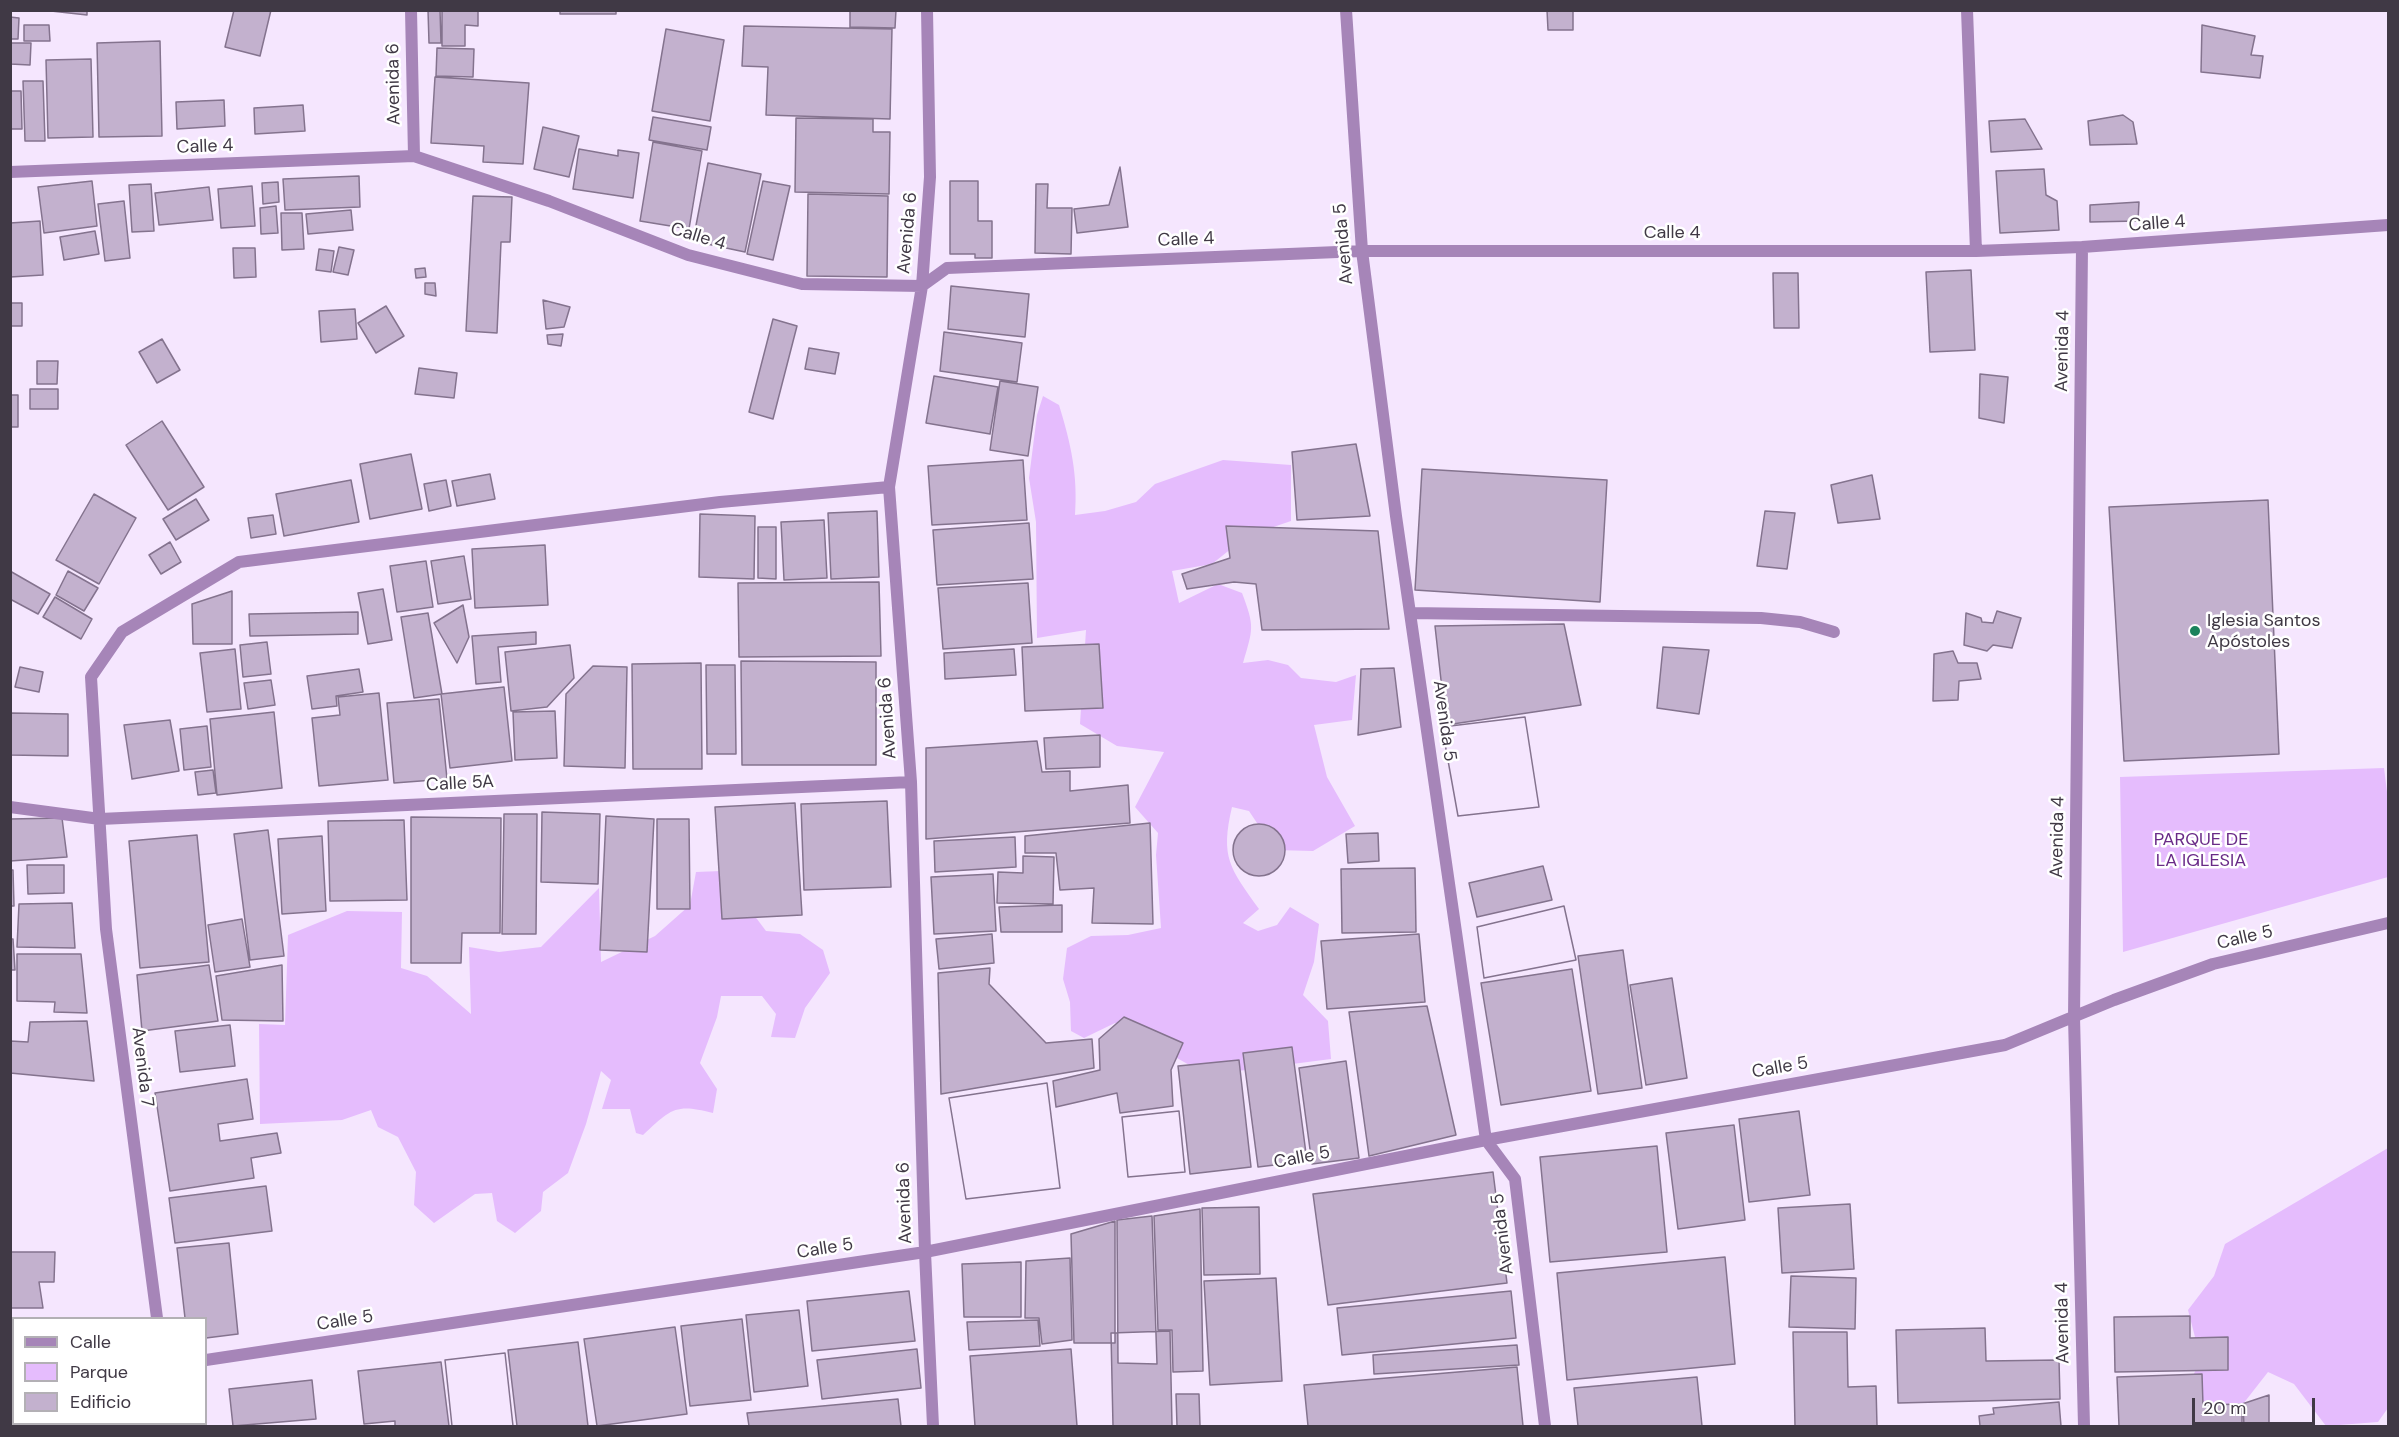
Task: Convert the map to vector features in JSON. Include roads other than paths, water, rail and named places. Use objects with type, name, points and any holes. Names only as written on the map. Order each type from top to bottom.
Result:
[{"type":"street","name":"Avenida 6","points":[[411,10],[414,156]]},
{"type":"street","name":"Avenida 6","points":[[927,10],[930,177],[922,286],[889,487],[911,782],[925,1252],[933,1426]]},
{"type":"street","name":"Avenida 5","points":[[1346,10],[1362,251],[1410,613],[1486,1140],[1515,1179],[1545,1426]]},
{"type":"street","points":[[1967,10],[1976,251]]},
{"type":"street","name":"Calle 4","points":[[10,172],[414,156],[549,201],[688,255],[802,284],[922,286],[947,267],[1362,251],[1976,251],[2082,247],[2388,225]]},
{"type":"street","name":"Avenida 4","points":[[2082,247],[2074,1017],[2084,1426]]},
{"type":"street","name":"Avenida 7","points":[[157,1317],[106,929],[91,677],[122,632],[239,562],[708,503],[889,487]]},
{"type":"street","points":[[1410,613],[1761,618],[1800,622],[1834,632]]},
{"type":"street","name":"Calle 5A","points":[[10,807],[100,819],[911,782]]},
{"type":"street","name":"Calle 5","points":[[207,1360],[925,1252],[1486,1140],[2005,1045],[2213,964],[2388,923]]},
{"type":"place","name":"Iglesia Santos Apóstoles","points":[[2195,631]]},
{"type":"park label","name":"PARQUE DE LA IGLESIA","points":[[2201,850]]}]
